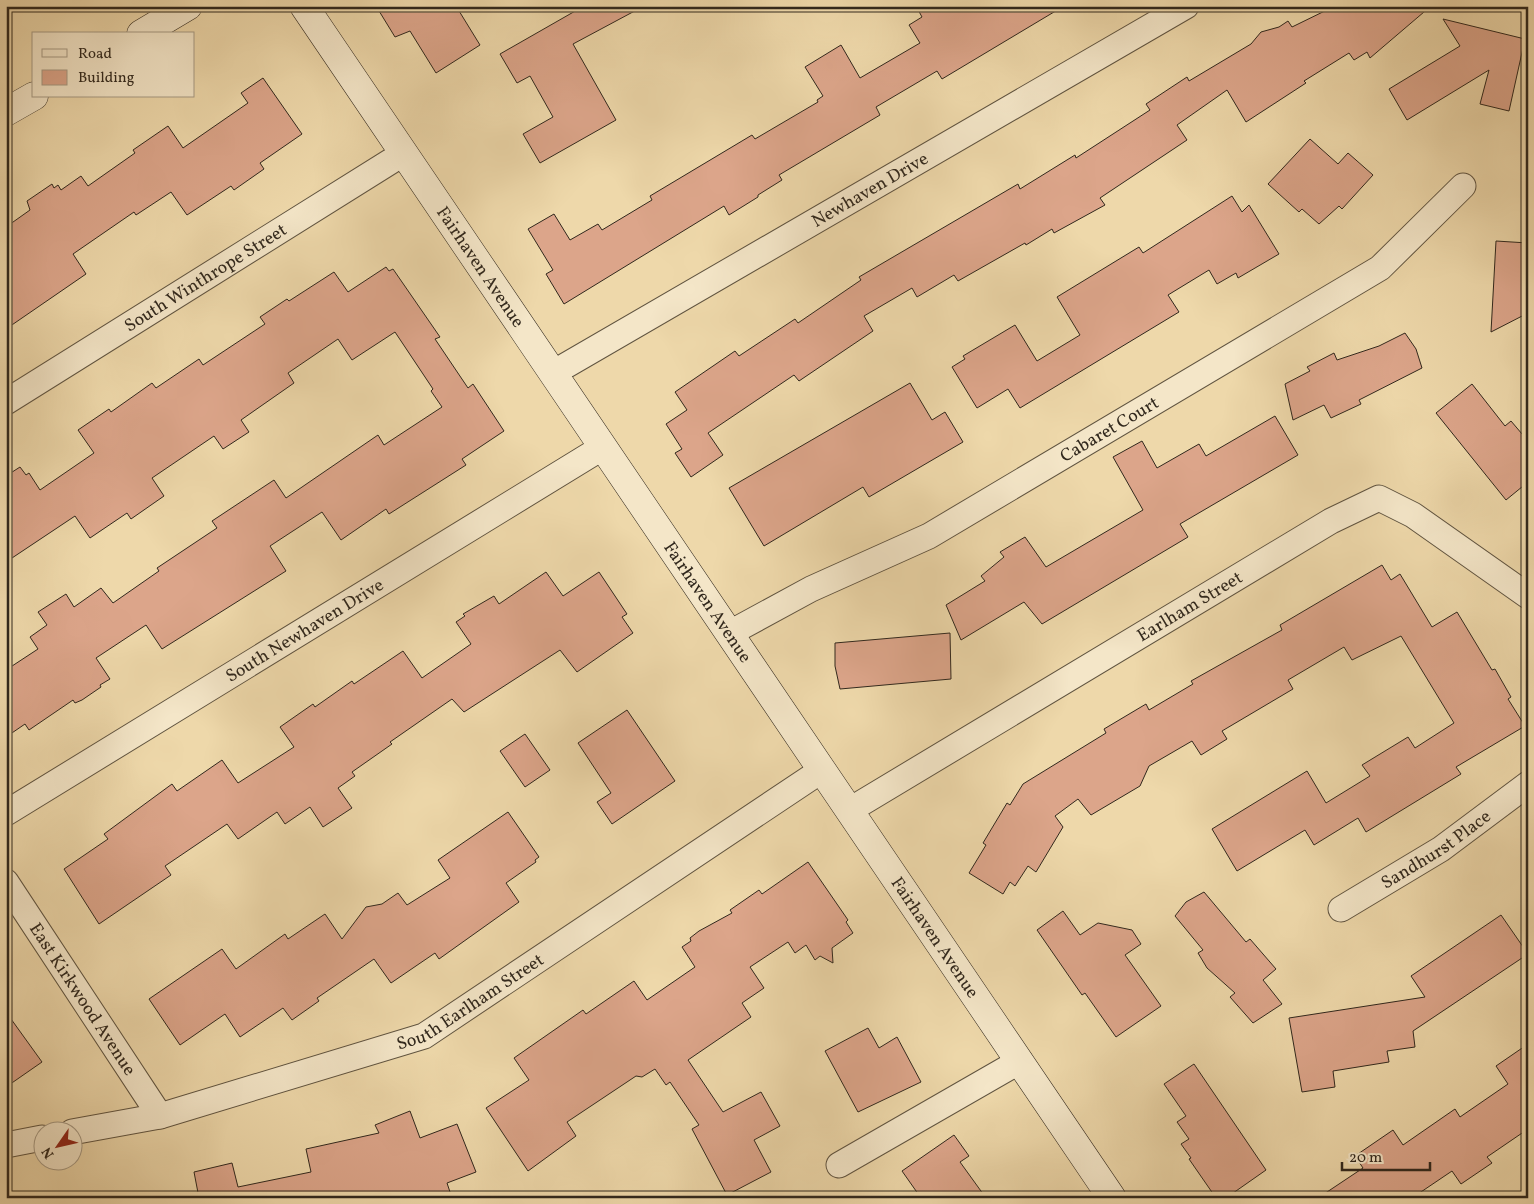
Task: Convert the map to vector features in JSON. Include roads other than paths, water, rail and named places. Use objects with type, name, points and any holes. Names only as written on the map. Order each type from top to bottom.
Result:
[{"type":"main road","points":[[144,32],[188,6]]},
{"type":"main road","name":"Fairhaven Avenue","points":[[304,6],[1112,1198]]},
{"type":"main road","points":[[6,112],[32,97]]},
{"type":"street","name":"Newhaven Drive","points":[[553,373],[1186,6]]},
{"type":"street","name":"South Winthrope Street","points":[[6,402],[404,153]]},
{"type":"street","name":"Cabaret Court","points":[[730,633],[811,589],[929,536],[1380,268],[1462,186]]},
{"type":"street","name":"South Newhaven Drive","points":[[6,813],[603,446]]},
{"type":"street","name":"Earlham Street","points":[[850,810],[1323,526],[1379,498],[1413,515],[1528,596]]},
{"type":"street","name":"South Earlham Street","points":[[82,1130],[160,1116],[424,1036],[822,770]]},
{"type":"street","name":"Sandhurst Place","points":[[1342,909],[1441,848],[1528,784]]},
{"type":"street","name":"East Kirkwood Avenue","points":[[6,882],[160,1116]]},
{"type":"street","points":[[839,1165],[1020,1061]]},
{"type":"street","points":[[6,1145],[32,1140]]}]
